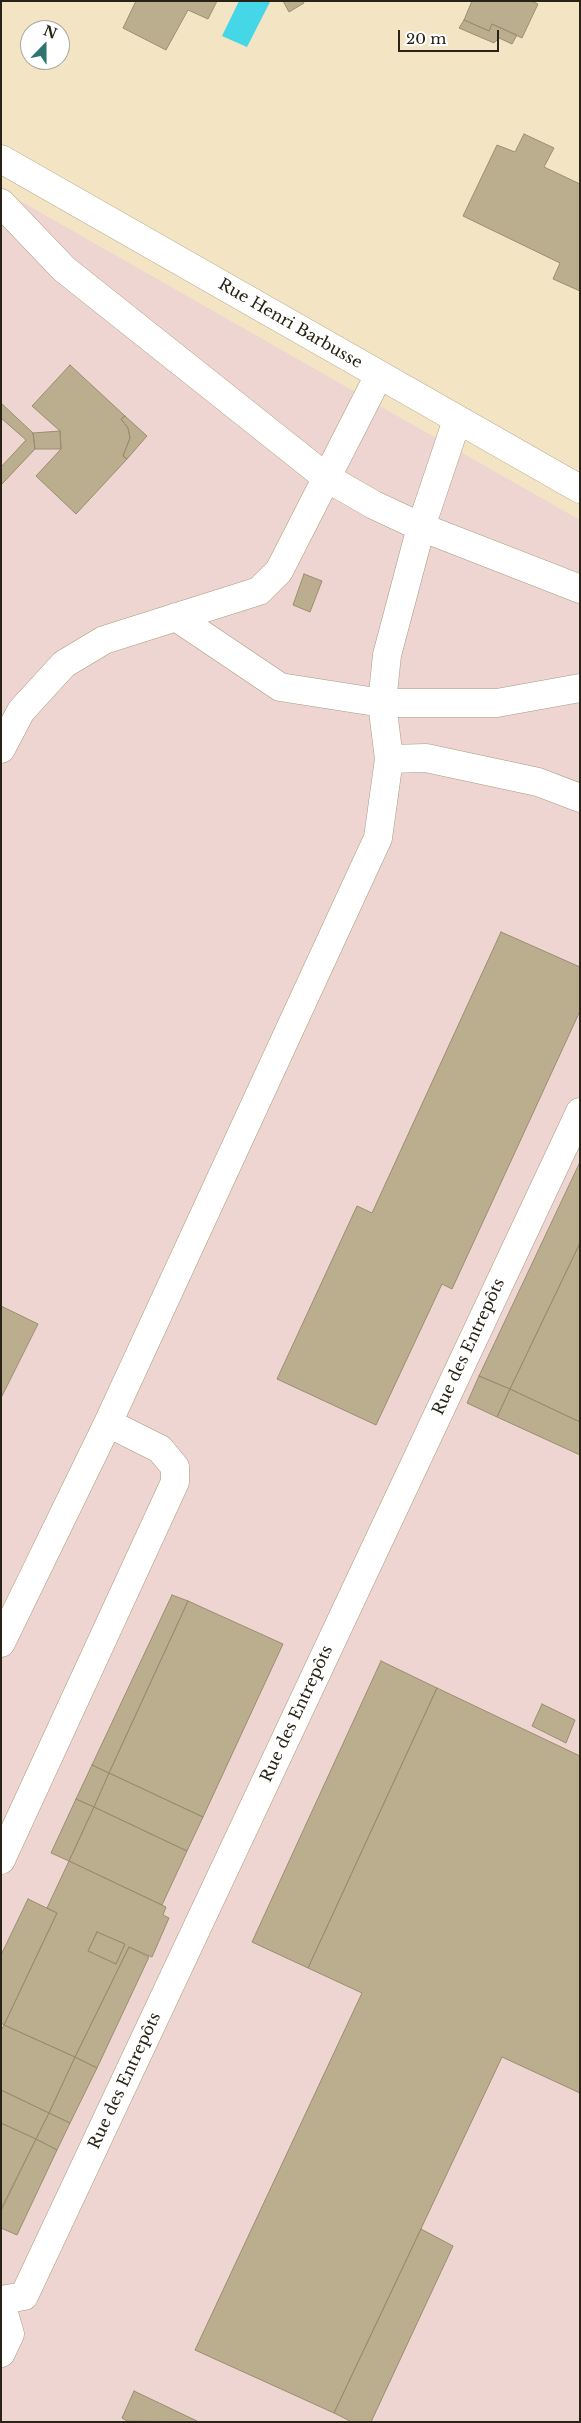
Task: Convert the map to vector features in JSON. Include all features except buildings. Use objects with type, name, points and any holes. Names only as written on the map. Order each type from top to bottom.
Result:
[{"type":"street","name":"Rue Henri Barbusse","points":[[1,158],[580,489]]},
{"type":"street","points":[[1,203],[64,269],[327,478],[374,505],[421,527],[580,589]]},
{"type":"street","points":[[1,749],[21,711],[64,664],[104,640],[259,591],[279,571],[378,375]]},
{"type":"street","points":[[1,1643],[108,1423],[378,838],[389,759],[382,703],[388,655],[421,527],[457,420]]},
{"type":"street","points":[[176,617],[280,687],[382,703],[497,703],[580,688]]},
{"type":"street","points":[[389,759],[426,758],[538,782],[580,798]]},
{"type":"street","name":"Rue des Entrepôts","points":[[1,2301],[24,2296],[580,1112]]},
{"type":"street","points":[[1,1860],[175,1482],[175,1467],[160,1449],[108,1423]]},
{"type":"street","points":[[1,2301],[10,2334],[1,2353]]},
{"type":"shaded area","points":[[1,190],[580,520],[580,2422],[1,2422]]},
{"type":"water","points":[[239,1],[270,2],[247,47],[222,36]]}]
